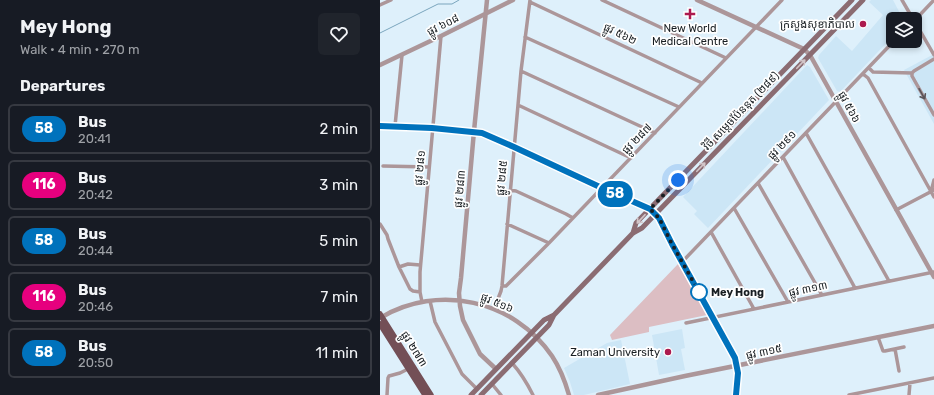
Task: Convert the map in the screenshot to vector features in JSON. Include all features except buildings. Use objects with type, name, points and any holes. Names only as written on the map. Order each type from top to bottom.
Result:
[{"type":"main road","name":"វិថី សម្តេចប៉ែននុត (២៨៩)","points":[[633,233],[636,223],[852,0]]},
{"type":"main road","name":"វិថី សម្តេចប៉ែននុត (២៨៩)","points":[[481,395],[537,338],[549,325],[554,315],[633,233],[642,228],[862,0]]},
{"type":"main road","points":[[847,5],[852,11]]},
{"type":"main road","points":[[768,86],[774,91]]},
{"type":"main road","name":"វិថី សម្តេចប៉ែននុត (២៨៩)","points":[[471,395],[544,320],[554,315]]},
{"type":"main road","name":"ផ្លូវ ២៧៣","points":[[381,316],[431,395]]},
{"type":"main road","name":"ផ្លូវ ២៧៣","points":[[380,324],[425,395]]},
{"type":"street","points":[[380,5],[391,0]]},
{"type":"street","name":"ផ្លូវ ២៨៣","points":[[487,0],[459,293],[463,320],[480,354],[496,369]]},
{"type":"street","name":"ផ្លូវ ៦០៨","points":[[380,65],[513,0]]},
{"type":"street","points":[[602,0],[726,58]]},
{"type":"street","name":"ផ្លូវ ៥៦៦","points":[[697,0],[804,49],[810,55],[933,274]]},
{"type":"street","name":"ផ្លូវ ២៨៧","points":[[502,286],[506,286],[549,243],[782,0]]},
{"type":"street","points":[[902,0],[909,12]]},
{"type":"street","points":[[922,12],[934,0]]},
{"type":"street","name":"ផ្លូវ ២៨៥","points":[[494,309],[502,286],[521,71],[530,1]]},
{"type":"street","name":"ផ្លូវ ៥៦២","points":[[530,1],[702,83]]},
{"type":"street","points":[[922,34],[934,55]]},
{"type":"street","name":"ផ្លូវ ២៨១","points":[[422,302],[420,292],[420,265],[441,36]]},
{"type":"street","points":[[525,37],[679,107]]},
{"type":"street","name":"ផ្លូវ ២៩១","points":[[682,262],[888,48]]},
{"type":"street","points":[[395,126],[402,55]]},
{"type":"street","points":[[869,68],[873,72],[912,73],[934,59]]},
{"type":"street","points":[[521,71],[655,133]]},
{"type":"street","points":[[868,78],[873,72]]},
{"type":"street","points":[[912,73],[912,76],[934,115]]},
{"type":"street","points":[[863,74],[868,78],[934,197]]},
{"type":"street","points":[[518,105],[631,158]]},
{"type":"street","points":[[380,126],[432,128],[482,133],[650,209],[659,218],[735,358],[738,366],[736,395]]},
{"type":"street","points":[[806,133],[889,281]]},
{"type":"street","points":[[783,157],[855,288]]},
{"type":"street","points":[[383,166],[429,167]]},
{"type":"street","points":[[932,191],[934,180]]},
{"type":"street","points":[[758,183],[822,295]]},
{"type":"street","points":[[510,190],[516,191],[573,218]]},
{"type":"street","points":[[896,210],[932,191]]},
{"type":"street","points":[[734,208],[788,302]]},
{"type":"street","points":[[380,224],[387,235],[399,267],[410,289],[420,292]]},
{"type":"street","points":[[507,224],[549,243]]},
{"type":"street","points":[[711,232],[754,309]]},
{"type":"street","points":[[399,267],[408,264],[420,265]]},
{"type":"street","name":"ផ្លូវ ៣១៣","points":[[686,323],[889,281],[933,274]]},
{"type":"street","points":[[430,300],[435,322],[462,374],[477,389]]},
{"type":"street","name":"ផ្លូវ ៥១៦","points":[[381,316],[408,305],[430,300],[460,300],[477,303],[494,309],[514,319],[532,332],[553,357],[566,383],[569,395]]},
{"type":"street","name":"ផ្លូវ ៣១៥","points":[[598,395],[934,326]]},
{"type":"street","points":[[878,337],[883,351],[904,347]]},
{"type":"street","points":[[895,349],[899,371]]},
{"type":"street","points":[[512,363],[527,384],[532,395]]},
{"type":"street","points":[[387,395],[389,376],[400,374],[408,369]]},
{"type":"street","points":[[849,395],[934,378]]},
{"type":"street","points":[[908,395],[910,383]]},
{"type":"street","points":[[492,384],[501,395]]},
{"type":"street","points":[[876,395],[877,390]]},
{"type":"shaded area","points":[[871,0],[893,0],[899,12],[886,12],[886,43],[840,92],[837,91],[818,58],[819,55],[836,36],[852,51],[883,15],[869,2]]},
{"type":"shaded area","points":[[934,54],[934,124],[904,70]]},
{"type":"shaded area","points":[[807,65],[810,67],[829,100],[708,228],[694,214],[697,211],[683,197]]},
{"type":"shaded area","points":[[678,264],[707,315],[649,327],[649,332],[612,340],[610,335]]},
{"type":"shaded area","name":"Zaman University","points":[[682,329],[685,348],[681,349],[685,370],[659,375],[652,335]]},
{"type":"shaded area","points":[[621,340],[630,384],[584,395],[574,395],[564,368],[607,343]]},
{"type":"waterway","points":[[380,33],[438,4],[452,4],[459,0]]},
{"type":"bus line","name":"58","points":[[380,126],[432,128],[482,133],[650,209],[659,218],[735,358],[738,366],[736,395]]},
{"type":"place","name":"New World Medical Centre","points":[[690,14]]},
{"type":"place","name":"ក្រសួងសុខាភិបាល","points":[[863,24]]},
{"type":"place","name":"Mey Hong","points":[[699,292]]},
{"type":"place","name":"Zaman University","points":[[668,352]]},
{"type":"route","points":[[678,180],[650,209],[659,218],[699,292]]}]
